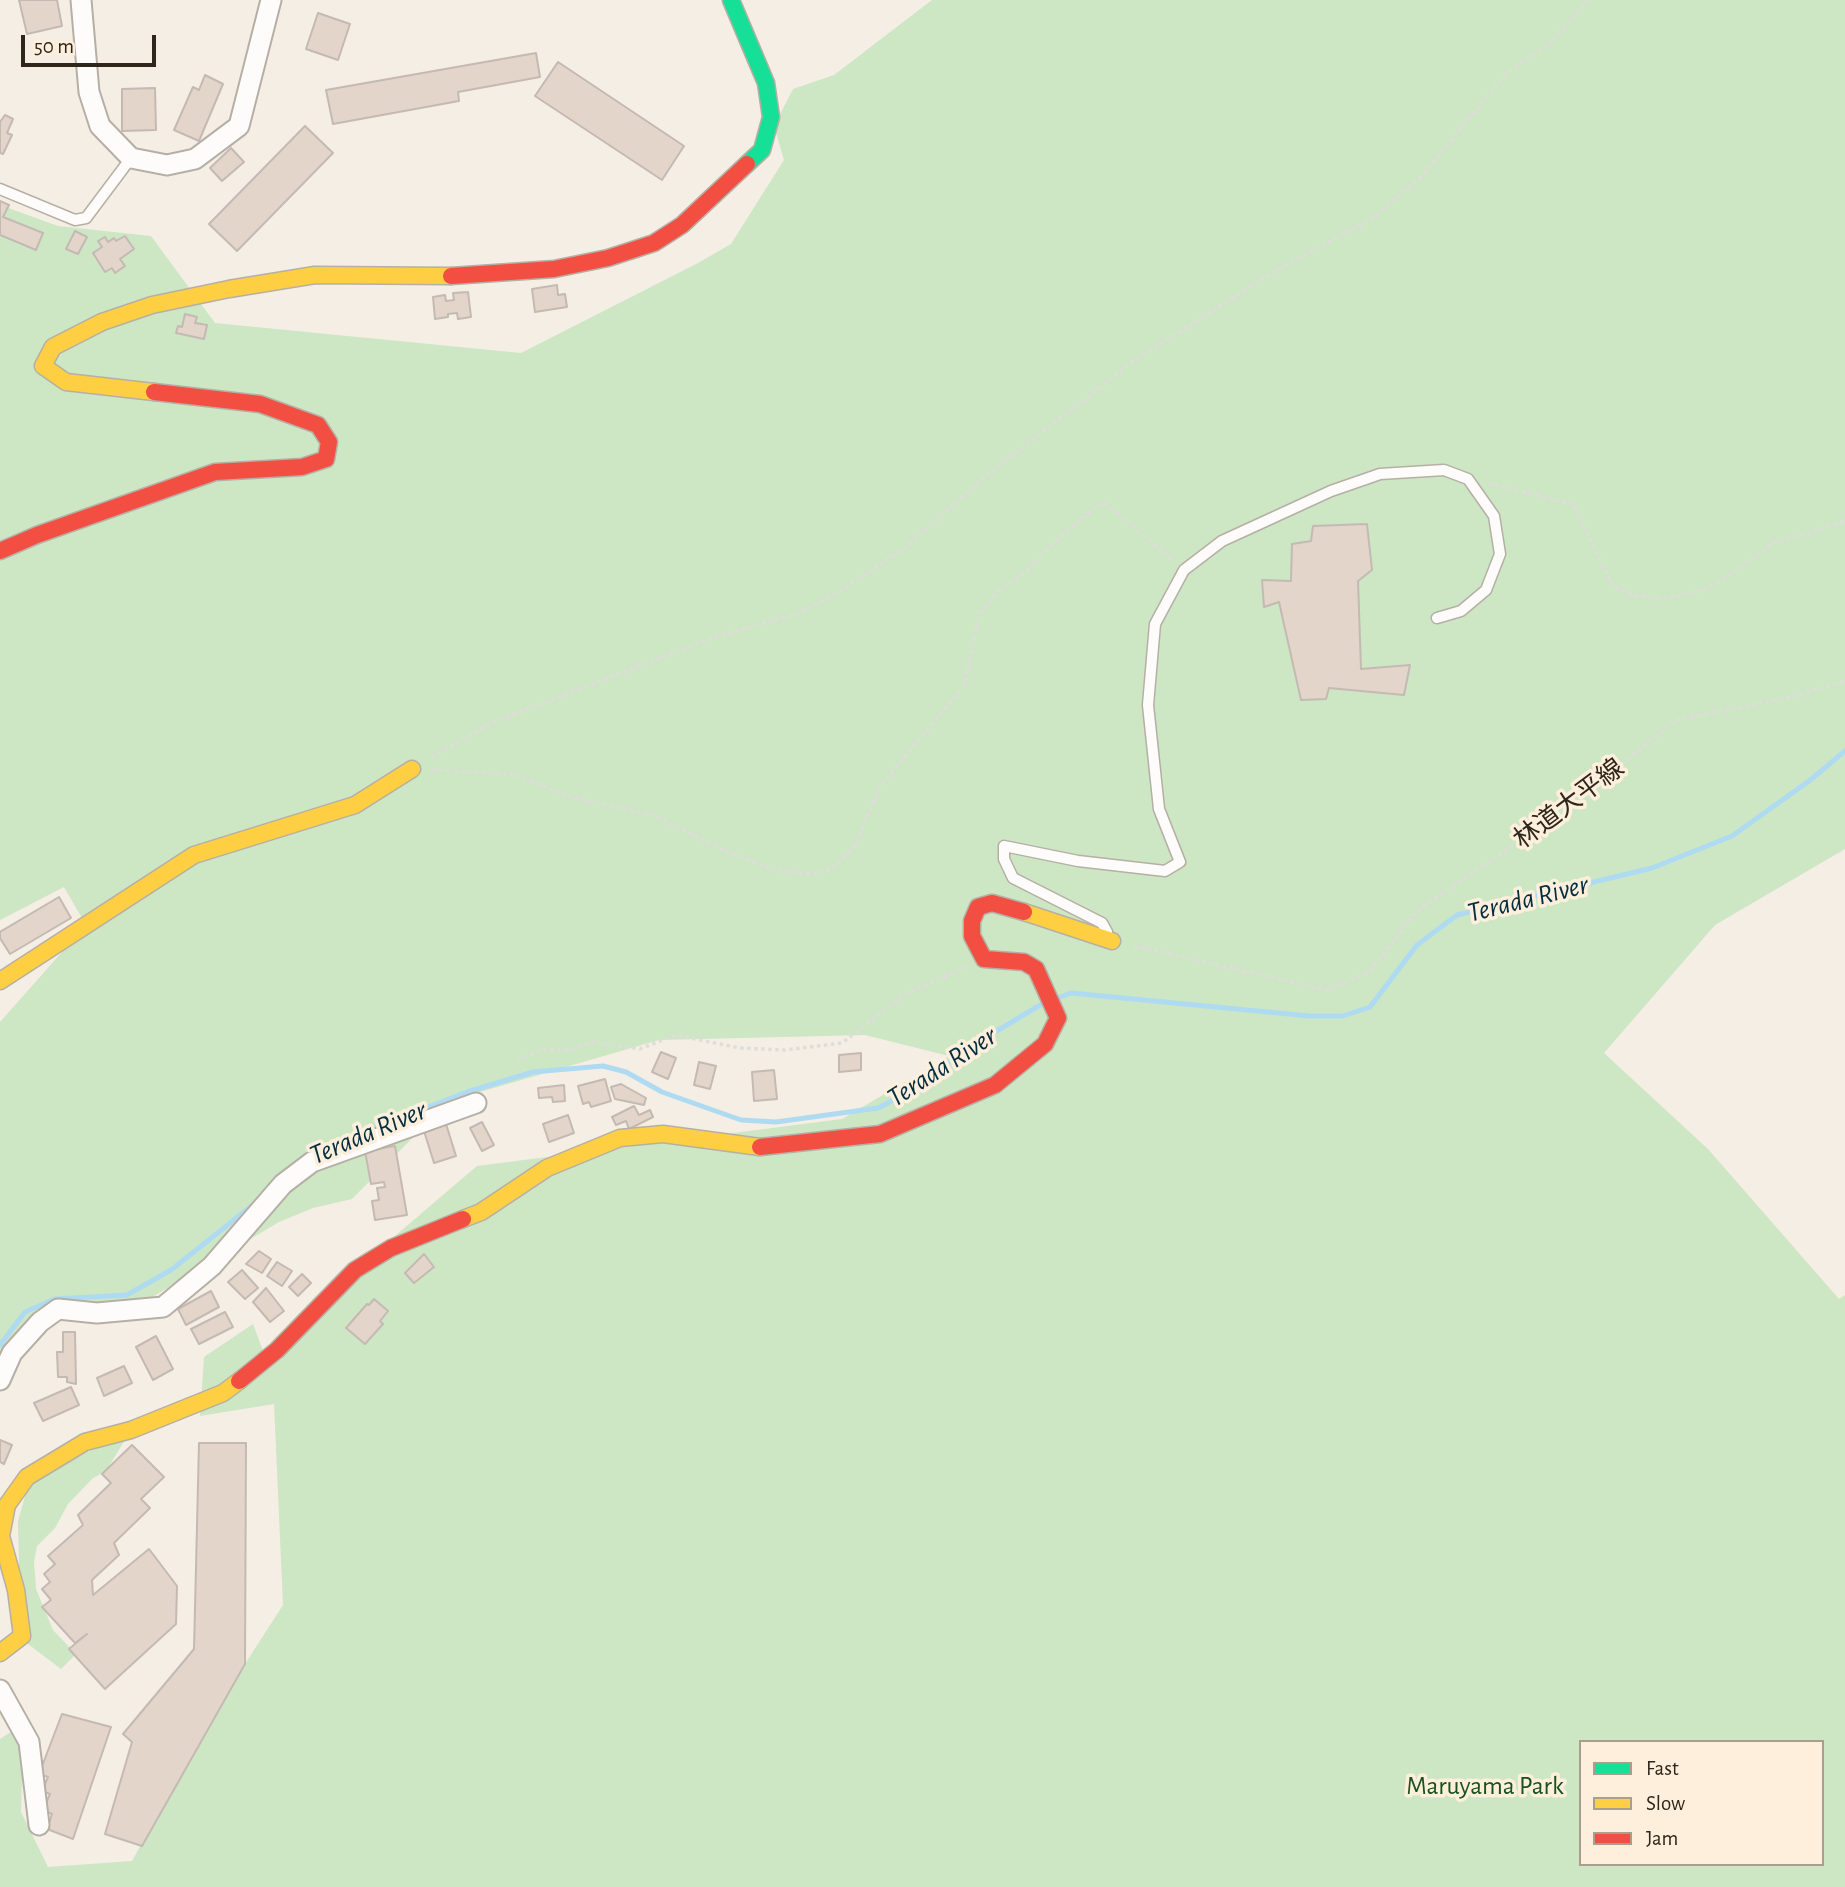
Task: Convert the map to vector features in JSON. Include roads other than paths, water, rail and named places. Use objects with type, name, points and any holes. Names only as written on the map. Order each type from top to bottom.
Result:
[{"type":"street","points":[[81,0],[89,92],[100,126],[131,158],[167,165],[195,159],[239,126],[271,0]]},
{"type":"street","points":[[0,551],[37,535],[215,472],[302,467],[326,459],[329,442],[318,425],[260,404],[66,382],[43,366],[53,347],[102,322],[152,305],[315,275],[452,276],[554,269],[608,258],[654,243],[682,225],[762,150],[771,117],[766,82],[731,0]]},
{"type":"street","points":[[0,981],[194,855],[355,805],[412,769]]},
{"type":"street","points":[[0,1653],[22,1636],[16,1590],[1,1535],[7,1504],[27,1478],[85,1442],[131,1430],[223,1393],[277,1350],[355,1270],[391,1248],[481,1212],[547,1168],[620,1138],[663,1135],[761,1147],[880,1134],[995,1085],[1045,1044],[1058,1018],[1036,969],[1024,962],[984,960],[972,936],[972,921],[978,907],[992,903],[1111,942]]},
{"type":"street","points":[[0,1380],[12,1353],[40,1322],[58,1309],[97,1313],[163,1307],[212,1266],[283,1184],[312,1162],[475,1103]]},
{"type":"street","points":[[0,1690],[29,1742],[39,1825]]},
{"type":"lane","points":[[0,189],[75,220],[86,218],[131,158]]},
{"type":"lane","points":[[1111,942],[1102,923],[1013,878],[1004,859],[1004,846],[1078,861],[1166,871],[1180,862],[1159,809],[1148,705],[1155,624],[1184,570],[1222,541],[1331,491],[1380,474],[1444,470],[1468,479],[1494,516],[1500,554],[1486,590],[1461,611],[1437,618]]},
{"type":"waterway","name":"Terada River","points":[[1058,998],[1071,993],[1309,1016],[1343,1016],[1370,1007],[1417,945],[1457,915],[1652,868],[1732,836],[1809,781],[1845,751]]},
{"type":"waterway","name":"Terada River","points":[[330,1145],[467,1092],[533,1072],[603,1066],[626,1072],[662,1092],[741,1120],[776,1122],[878,1108],[901,1096],[973,1045],[1042,1004]]},
{"type":"waterway","name":"Terada River","points":[[0,1345],[25,1312],[55,1299],[127,1295],[171,1270],[254,1204]]},
{"type":"park label","name":"Maruyama Park","points":[[1485,1786]]}]
